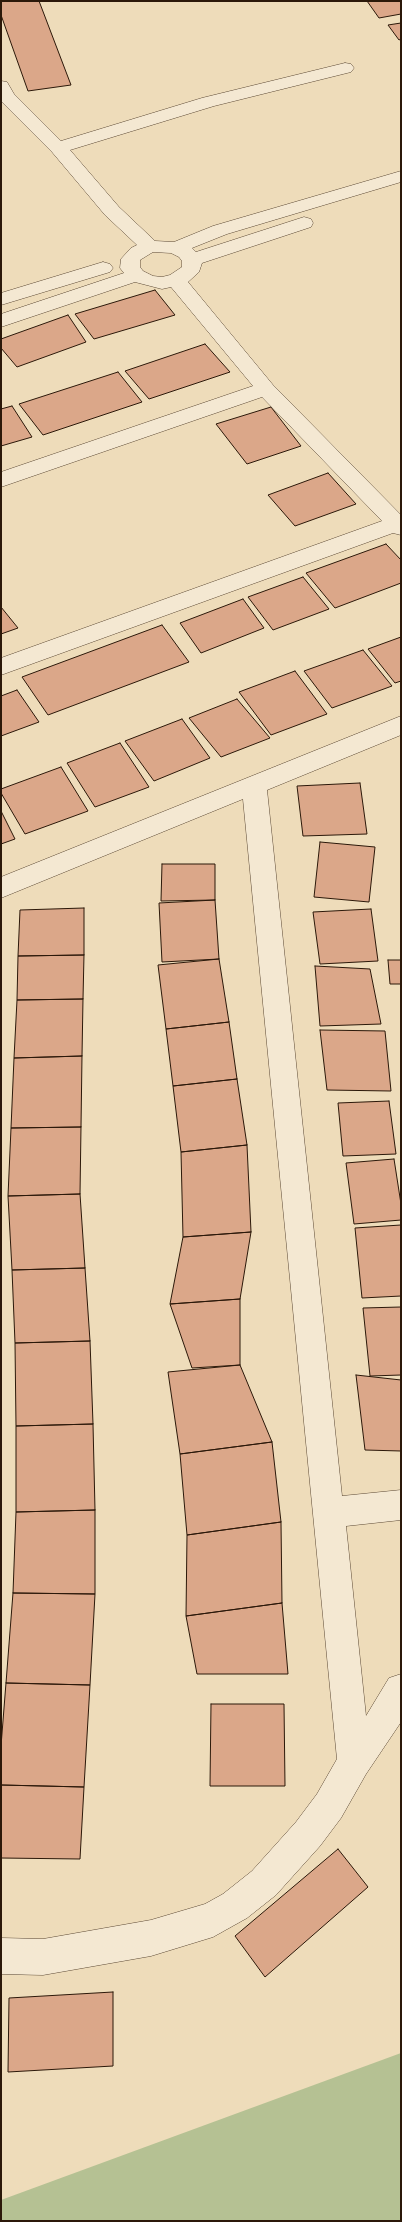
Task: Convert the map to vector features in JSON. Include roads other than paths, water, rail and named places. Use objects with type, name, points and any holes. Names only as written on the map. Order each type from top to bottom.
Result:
[{"type":"street","points":[[58,148],[208,102],[344,68]]},
{"type":"street","points":[[1,86],[6,96],[58,148],[112,211],[150,247]]},
{"type":"street","points":[[176,248],[220,230],[401,176]]},
{"type":"street","points":[[192,260],[385,196],[399,195]]},
{"type":"street","points":[[1,277],[8,296],[134,267],[155,282],[176,280],[186,275],[192,268],[192,260],[186,253],[176,248],[150,247],[138,252],[134,267]]},
{"type":"street","points":[[1,321],[134,267]]},
{"type":"street","points":[[1,667],[399,526],[266,389],[176,280]]},
{"type":"street","points":[[1,480],[266,389]]},
{"type":"street","points":[[1,888],[401,724]]},
{"type":"street","points":[[254,785],[330,1512],[354,1762]]},
{"type":"street","points":[[330,1512],[401,1505]]},
{"type":"street","points":[[1,1956],[43,1957],[151,1938],[213,1919],[235,1906],[264,1883],[308,1834],[329,1806],[354,1762],[380,1725],[401,1690]]}]
